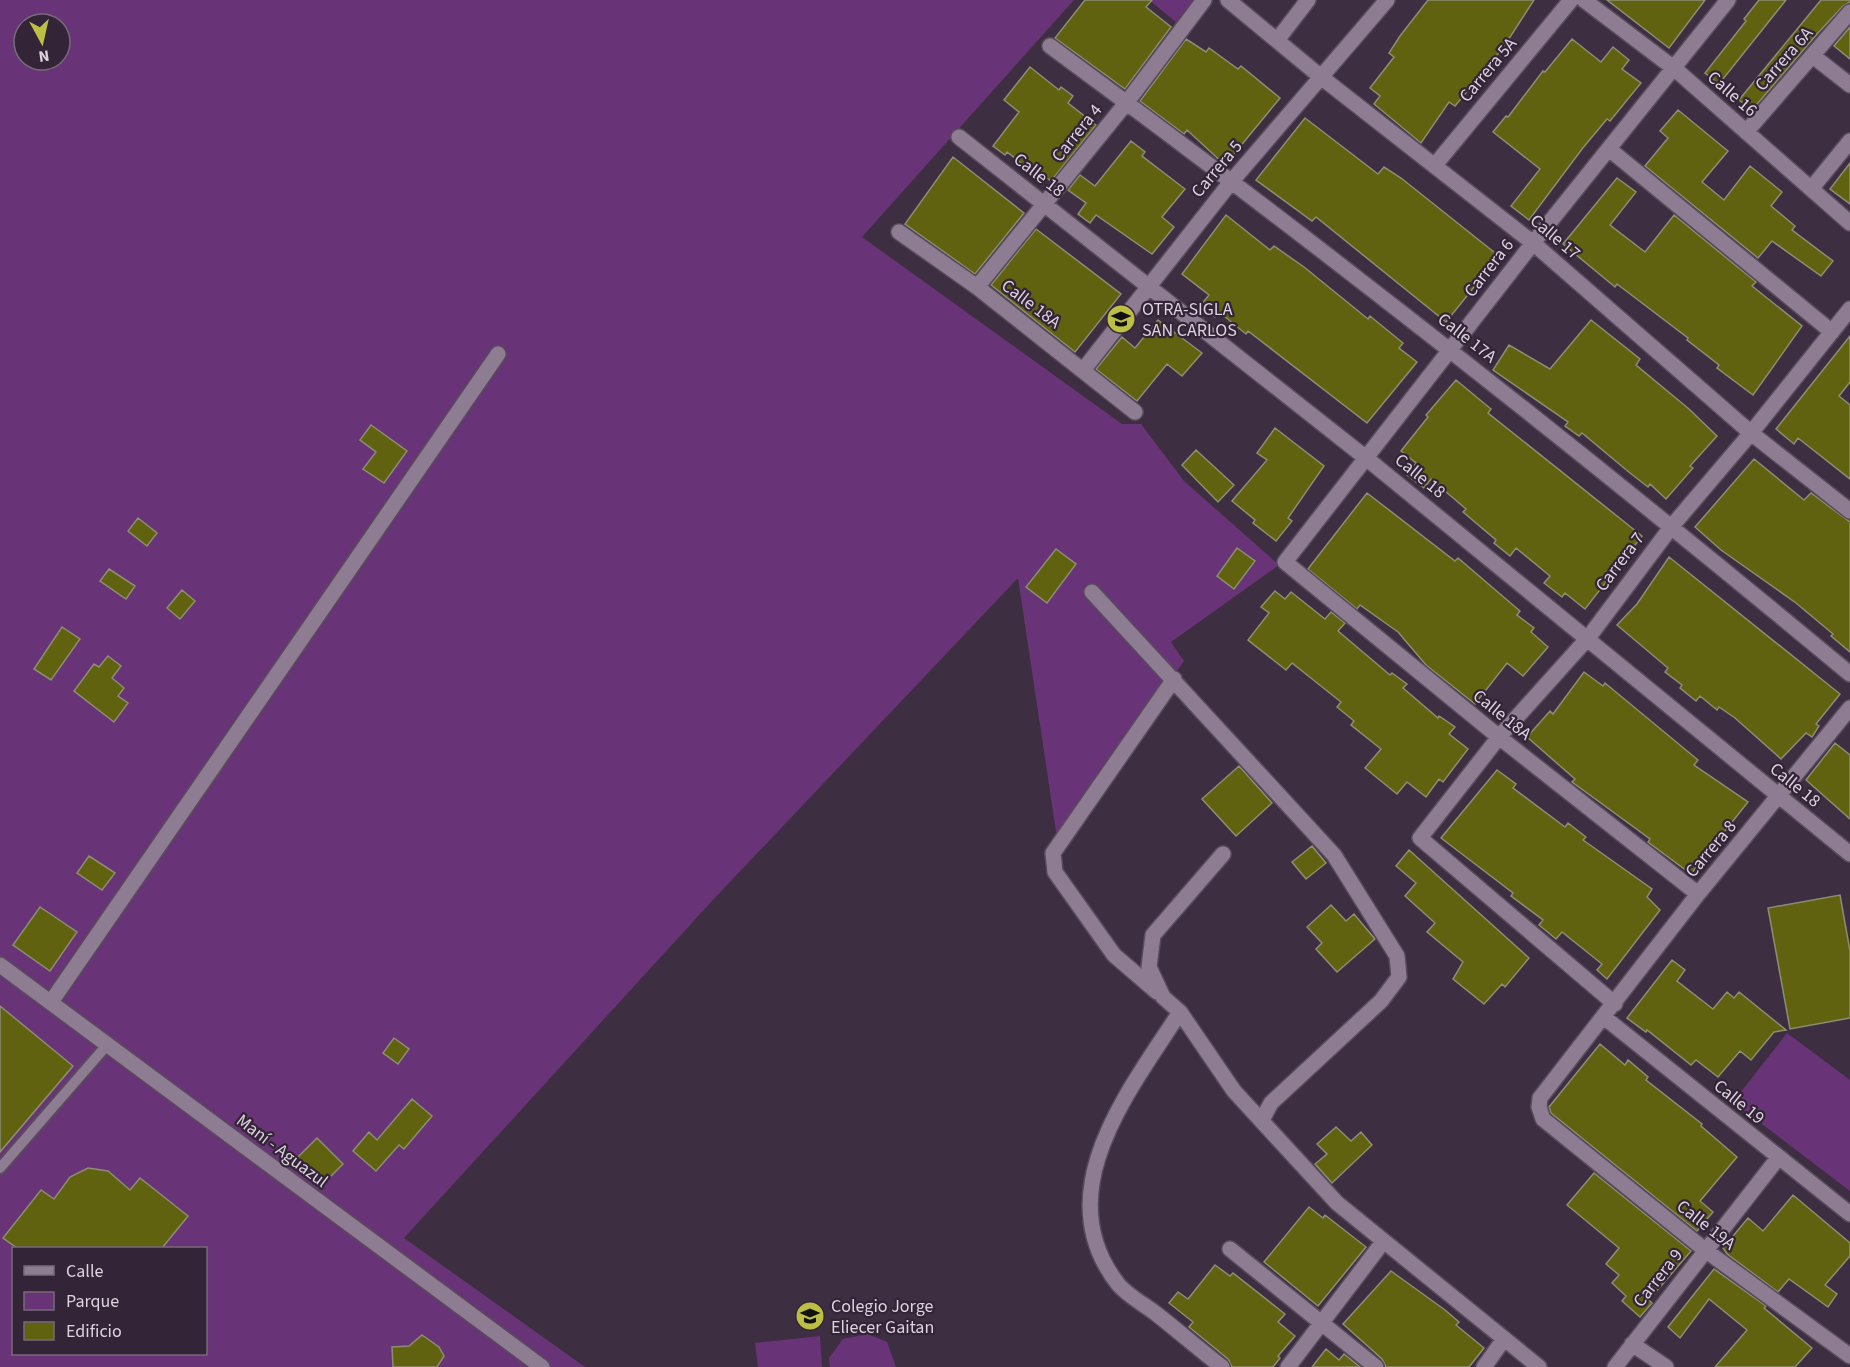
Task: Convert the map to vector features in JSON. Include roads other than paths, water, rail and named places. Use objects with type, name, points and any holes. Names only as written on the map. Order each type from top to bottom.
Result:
[{"type":"street","name":"Carrera 4","points":[[977,287],[1127,102],[1204,0]]},
{"type":"street","name":"Calle 17","points":[[1228,0],[1278,39],[1321,77],[1533,243],[1751,433],[1850,511]]},
{"type":"street","points":[[1278,39],[1308,0]]},
{"type":"street","name":"Carrera 5","points":[[1084,369],[1231,182],[1387,0]]},
{"type":"street","name":"Carrera 5A","points":[[1435,165],[1571,0]]},
{"type":"street","name":"Calle 16","points":[[1584,0],[1674,69],[1850,223]]},
{"type":"street","name":"Carrera 6","points":[[1285,562],[1533,243],[1728,0]]},
{"type":"street","name":"Carrera 6A","points":[[1746,132],[1850,12]]},
{"type":"street","name":"Calle 17A","points":[[1050,46],[1127,102],[1450,350],[1672,526],[1850,674]]},
{"type":"street","points":[[1813,56],[1850,85]]},
{"type":"street","name":"Calle 18","points":[[959,137],[1366,458],[1850,854]]},
{"type":"street","points":[[1811,189],[1850,141]]},
{"type":"street","points":[[1609,149],[1832,332]]},
{"type":"street","name":"Calle 18A","points":[[899,232],[977,287],[1084,369],[1135,412]]},
{"type":"street","name":"Carrera 7","points":[[1615,1004],[1420,838],[1499,737],[1588,638],[1672,526],[1751,433],[1850,309]]},
{"type":"street","points":[[51,1002],[498,354]]},
{"type":"street","name":"Calle 18A","points":[[1285,562],[1499,737],[1698,894]]},
{"type":"street","points":[[1092,592],[1334,855],[1397,956],[1399,976],[1381,1001],[1270,1103],[1262,1120]]},
{"type":"street","points":[[1174,679],[1053,853],[1055,872],[1114,955],[1180,1011],[1234,1091],[1337,1203],[1539,1367]]},
{"type":"street","name":"Carrera 8","points":[[1542,1119],[1539,1107],[1540,1098],[1605,1018],[1698,894],[1779,798],[1850,708]]},
{"type":"street","points":[[1163,997],[1149,967],[1153,935],[1223,854]]},
{"type":"street","name":"Maní - Aguazul","points":[[0,965],[542,1367]]},
{"type":"street","points":[[1180,1011],[1111,1121],[1093,1175],[1089,1201],[1094,1232],[1104,1262],[1120,1286],[1222,1367]]},
{"type":"street","name":"Calle 19","points":[[1605,1018],[1850,1214]]},
{"type":"street","name":"Calle 19A","points":[[1542,1119],[1705,1250],[1850,1356]]},
{"type":"street","name":"Carrera 9","points":[[1616,1367],[1779,1158]]},
{"type":"street","points":[[1288,1367],[1383,1242]]},
{"type":"street","points":[[1230,1249],[1376,1367]]},
{"type":"street","points":[[1484,1367],[1504,1339]]},
{"type":"street","points":[[1632,1344],[1666,1367]]},
{"type":"lane","points":[[0,1168],[107,1045]]},
{"type":"place","name":"OTRA-SIGLA SAN CARLOS","points":[[1121,319]]},
{"type":"place","name":"Colegio Jorge Eliecer Gaitan","points":[[810,1316]]}]
